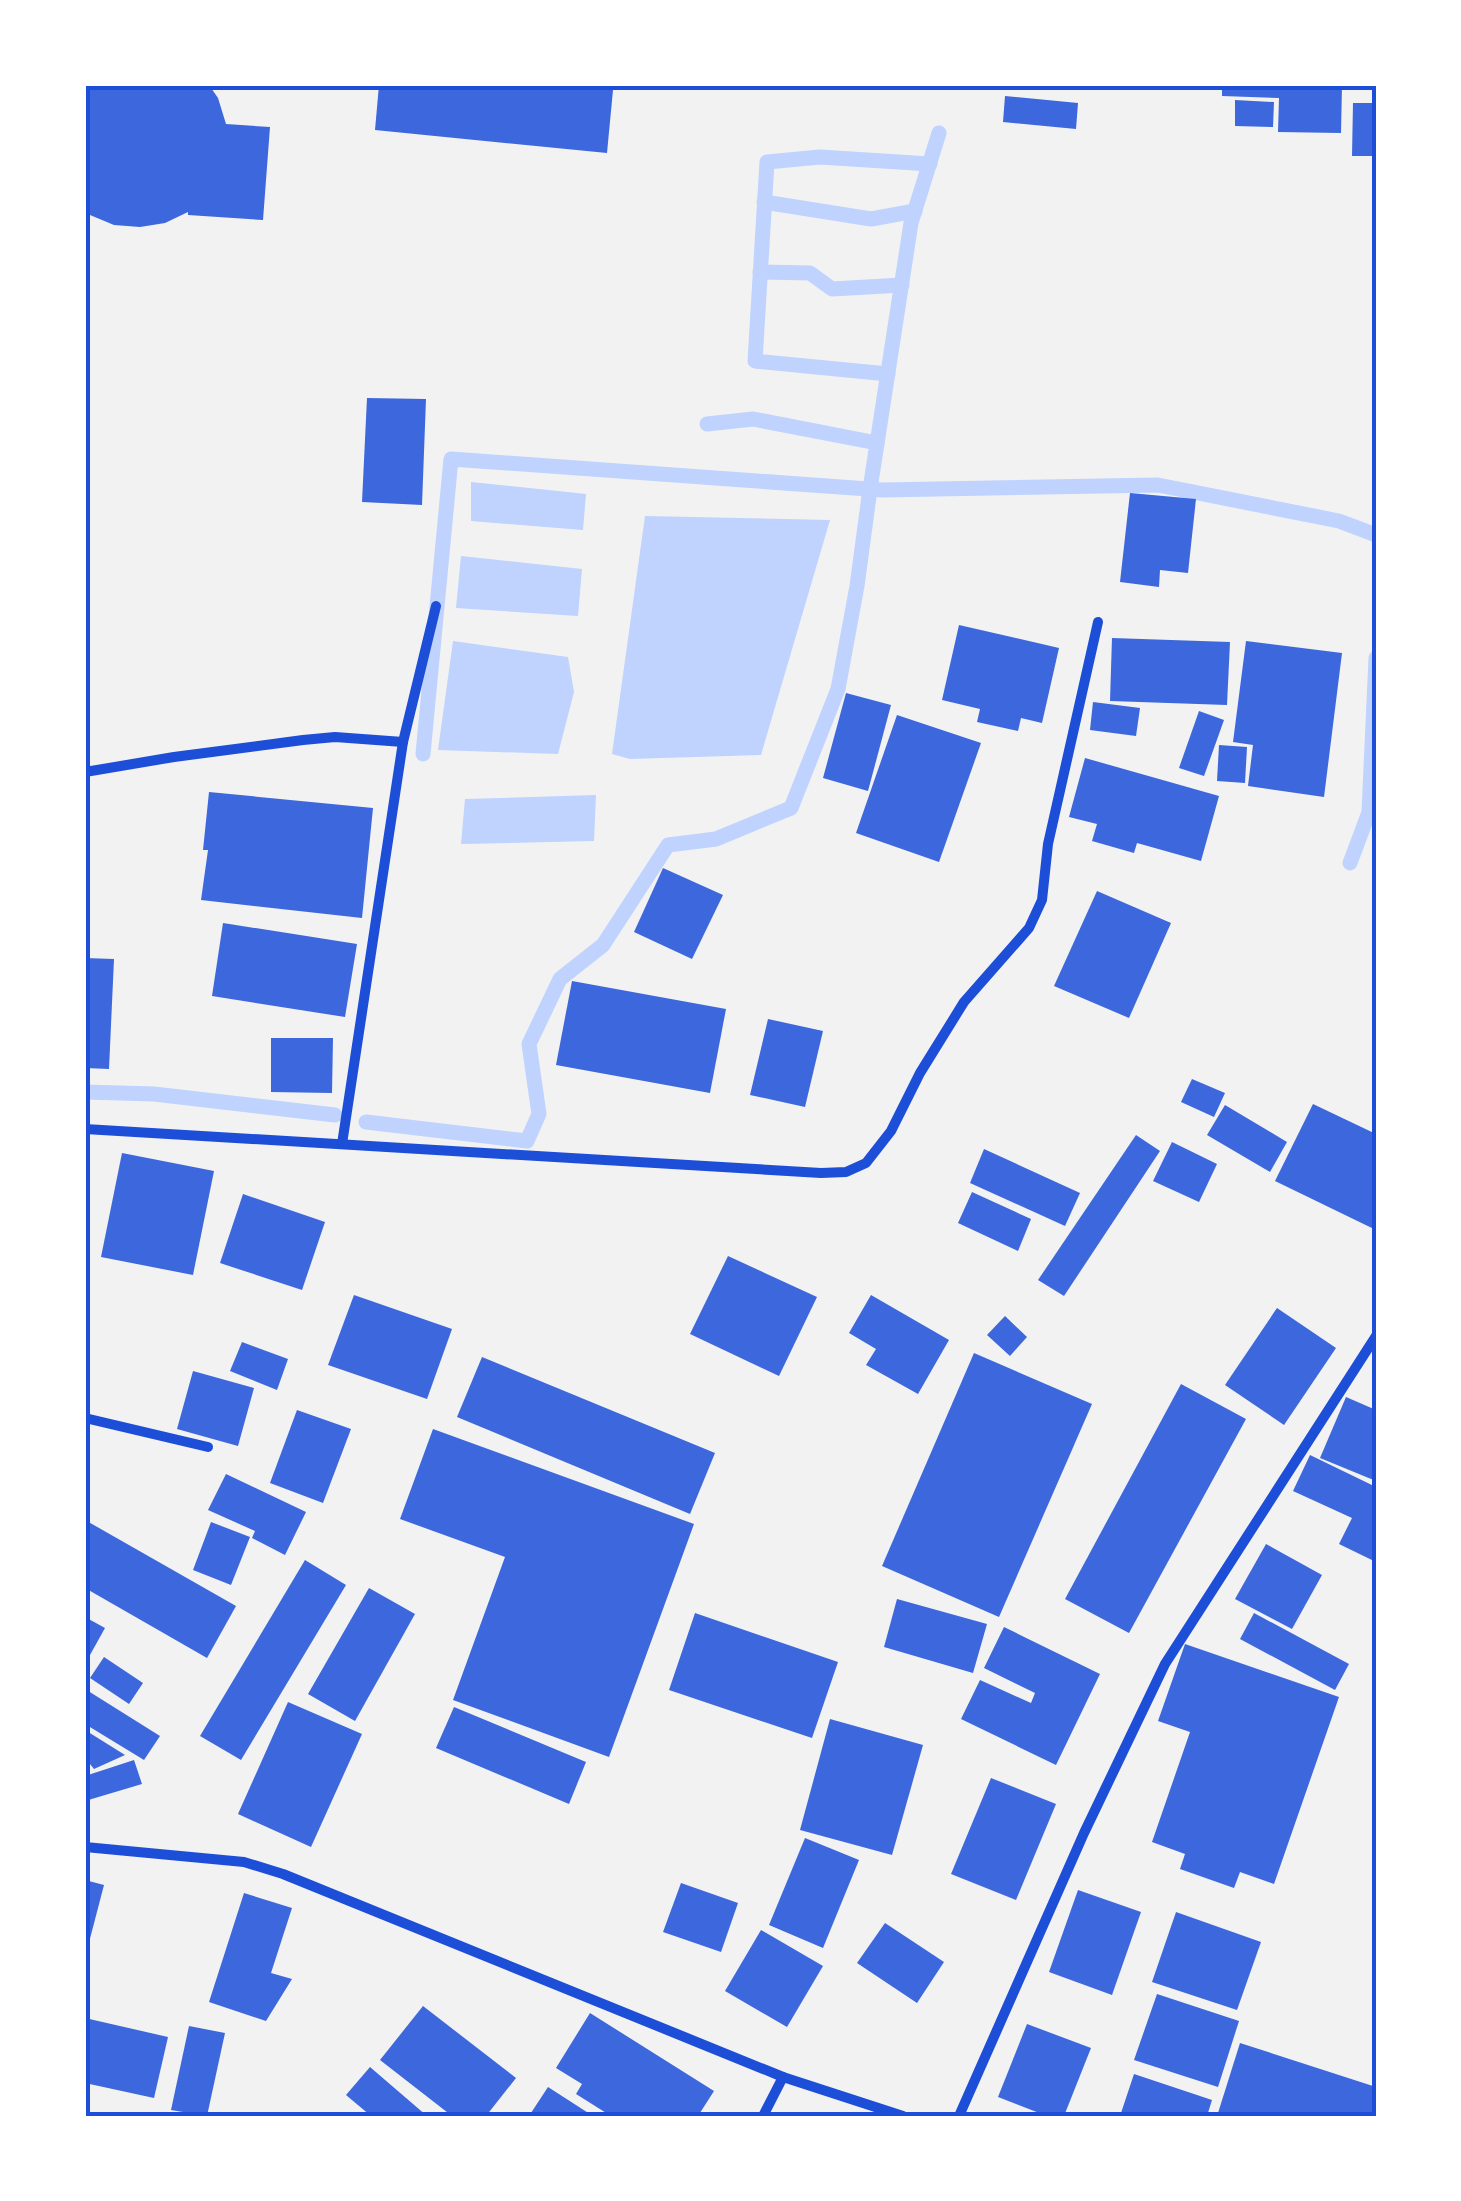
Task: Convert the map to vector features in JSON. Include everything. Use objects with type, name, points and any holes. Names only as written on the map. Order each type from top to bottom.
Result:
[{"type":"street","points":[[342,1144],[403,742],[436,606]]},
{"type":"street","points":[[85,1129],[821,1173],[846,1172],[866,1163],[892,1131],[920,1073],[964,1002],[1029,928],[1042,900],[1048,844],[1098,622]]},
{"type":"street","points":[[85,772],[303,740],[336,737],[403,742]]},
{"type":"street","points":[[958,2116],[1084,1833],[1166,1664],[1376,1336]]},
{"type":"street","points":[[85,1418],[208,1447]]},
{"type":"street","points":[[85,1847],[244,1862],[283,1874],[783,2077],[902,2116]]},
{"type":"street","points":[[763,2116],[783,2077]]},
{"type":"water","points":[[471,482],[586,494],[583,530],[471,521]]},
{"type":"water","points":[[645,516],[830,520],[761,755],[630,759],[612,754]]},
{"type":"water","points":[[461,556],[582,569],[578,616],[456,608]]},
{"type":"water","points":[[453,641],[568,657],[574,692],[558,754],[438,750]]},
{"type":"water","points":[[596,795],[594,841],[461,844],[465,799]]},
{"type":"building","points":[[85,85],[209,85],[218,98],[226,124],[270,127],[263,220],[188,212],[165,223],[140,227],[114,225],[90,215],[85,211]]},
{"type":"building","points":[[379,85],[563,85],[613,90],[607,153],[375,130]]},
{"type":"building","points":[[1222,85],[1342,85],[1341,133],[1278,132],[1279,98],[1222,96]]},
{"type":"building","points":[[1005,96],[1078,103],[1076,129],[1003,122]]},
{"type":"building","points":[[1235,100],[1274,102],[1273,127],[1235,126]]},
{"type":"building","points":[[1353,103],[1376,103],[1376,156],[1352,156]]},
{"type":"building","points":[[367,398],[426,399],[422,505],[362,502]]},
{"type":"building","points":[[1130,493],[1196,499],[1188,573],[1160,570],[1159,587],[1120,582]]},
{"type":"building","points":[[959,625],[1059,648],[1042,723],[1021,718],[1018,731],[977,722],[980,709],[942,700]]},
{"type":"building","points":[[1112,638],[1230,642],[1227,705],[1110,701]]},
{"type":"building","points":[[1246,641],[1342,653],[1324,797],[1248,786],[1253,745],[1233,742]]},
{"type":"building","points":[[846,693],[891,705],[868,791],[823,778]]},
{"type":"building","points":[[1093,702],[1140,708],[1136,736],[1090,730]]},
{"type":"building","points":[[1199,711],[1224,720],[1204,776],[1179,768]]},
{"type":"building","points":[[897,715],[981,743],[939,862],[856,833]]},
{"type":"building","points":[[1219,745],[1247,747],[1245,783],[1217,781]]},
{"type":"building","points":[[1085,758],[1219,796],[1201,861],[1137,843],[1134,853],[1092,841],[1097,824],[1069,817]]},
{"type":"building","points":[[209,792],[373,808],[362,918],[201,900],[208,850],[203,850]]},
{"type":"building","points":[[663,868],[723,895],[692,959],[634,932]]},
{"type":"building","points":[[1097,891],[1171,923],[1129,1018],[1054,986]]},
{"type":"building","points":[[223,923],[357,944],[345,1017],[212,996]]},
{"type":"building","points":[[85,958],[114,959],[109,1069],[85,1068]]},
{"type":"building","points":[[572,981],[726,1009],[710,1093],[556,1065]]},
{"type":"building","points":[[768,1019],[823,1031],[805,1107],[750,1095]]},
{"type":"building","points":[[271,1038],[333,1038],[332,1093],[271,1092]]},
{"type":"building","points":[[1192,1079],[1225,1093],[1214,1117],[1181,1102]]},
{"type":"building","points":[[1313,1104],[1376,1134],[1376,1230],[1275,1181]]},
{"type":"building","points":[[1225,1105],[1287,1142],[1270,1172],[1207,1135]]},
{"type":"building","points":[[1136,1135],[1160,1151],[1064,1296],[1038,1280]]},
{"type":"building","points":[[1172,1142],[1217,1164],[1199,1202],[1153,1181]]},
{"type":"building","points":[[984,1149],[1080,1193],[1065,1226],[970,1183]]},
{"type":"building","points":[[122,1153],[214,1171],[193,1275],[101,1257]]},
{"type":"building","points":[[972,1192],[1031,1219],[1018,1251],[958,1223]]},
{"type":"building","points":[[243,1194],[325,1222],[302,1290],[220,1263]]},
{"type":"building","points":[[728,1256],[817,1297],[779,1376],[690,1334]]},
{"type":"building","points":[[354,1295],[452,1329],[427,1399],[328,1365]]},
{"type":"building","points":[[871,1295],[949,1340],[918,1394],[866,1365],[876,1349],[849,1333]]},
{"type":"building","points":[[1277,1308],[1336,1348],[1284,1425],[1225,1385]]},
{"type":"building","points":[[1005,1316],[1027,1337],[1010,1356],[987,1335]]},
{"type":"building","points":[[242,1342],[288,1359],[277,1390],[230,1371]]},
{"type":"building","points":[[974,1353],[1092,1404],[999,1617],[882,1566]]},
{"type":"building","points":[[482,1357],[715,1453],[690,1514],[457,1417]]},
{"type":"building","points":[[193,1371],[254,1388],[238,1446],[177,1429]]},
{"type":"building","points":[[1181,1384],[1246,1419],[1129,1633],[1065,1599]]},
{"type":"building","points":[[1346,1397],[1376,1410],[1376,1481],[1320,1458]]},
{"type":"building","points":[[297,1410],[351,1429],[323,1503],[270,1483]]},
{"type":"building","points":[[433,1429],[694,1524],[609,1757],[453,1700],[505,1557],[400,1519]]},
{"type":"building","points":[[1310,1455],[1376,1487],[1376,1562],[1339,1544],[1352,1518],[1293,1491]]},
{"type":"building","points":[[226,1474],[306,1512],[285,1555],[252,1538],[255,1531],[208,1510]]},
{"type":"building","points":[[85,1520],[236,1606],[207,1658],[85,1588]]},
{"type":"building","points":[[211,1522],[250,1537],[231,1585],[193,1570]]},
{"type":"building","points":[[1266,1544],[1322,1575],[1292,1629],[1235,1599]]},
{"type":"building","points":[[305,1560],[346,1585],[241,1760],[200,1736]]},
{"type":"building","points":[[369,1588],[415,1614],[355,1721],[308,1694]]},
{"type":"building","points":[[897,1599],[987,1624],[973,1673],[884,1647]]},
{"type":"building","points":[[695,1613],[838,1662],[812,1738],[669,1690]]},
{"type":"building","points":[[1254,1613],[1349,1664],[1335,1690],[1240,1639]]},
{"type":"building","points":[[85,1617],[105,1628],[85,1664]]},
{"type":"building","points":[[1004,1627],[1100,1674],[1056,1765],[961,1719],[980,1680],[1031,1703],[1035,1693],[984,1668]]},
{"type":"building","points":[[1185,1644],[1339,1697],[1274,1884],[1240,1872],[1234,1888],[1180,1869],[1185,1854],[1152,1842],[1190,1732],[1158,1721]]},
{"type":"building","points":[[104,1657],[143,1683],[129,1704],[90,1678]]},
{"type":"building","points":[[85,1689],[160,1736],[144,1760],[85,1724]]},
{"type":"building","points":[[288,1702],[362,1734],[311,1847],[238,1814]]},
{"type":"building","points":[[454,1707],[586,1762],[569,1804],[436,1748]]},
{"type":"building","points":[[830,1719],[923,1745],[892,1855],[800,1830]]},
{"type":"building","points":[[85,1730],[125,1755],[94,1769],[85,1758]]},
{"type":"building","points":[[134,1760],[142,1784],[85,1801],[85,1776]]},
{"type":"building","points":[[991,1778],[1056,1804],[1016,1900],[951,1874]]},
{"type":"building","points":[[805,1838],[859,1860],[823,1948],[769,1925]]},
{"type":"building","points":[[85,1880],[104,1885],[86,1954],[85,1953]]},
{"type":"building","points":[[681,1883],[738,1903],[721,1952],[663,1932]]},
{"type":"building","points":[[1078,1890],[1141,1912],[1112,1995],[1049,1972]]},
{"type":"building","points":[[244,1893],[292,1908],[271,1973],[292,1979],[266,2021],[209,2002]]},
{"type":"building","points":[[1176,1912],[1261,1942],[1237,2010],[1152,1982]]},
{"type":"building","points":[[885,1923],[944,1962],[917,2003],[857,1963]]},
{"type":"building","points":[[761,1930],[823,1966],[787,2027],[725,1991]]},
{"type":"building","points":[[1157,1994],[1239,2021],[1218,2087],[1134,2060]]},
{"type":"building","points":[[423,2006],[516,2078],[486,2116],[452,2116],[380,2060]]},
{"type":"building","points":[[590,2013],[714,2091],[698,2116],[611,2116],[576,2094],[582,2084],[556,2068]]},
{"type":"building","points":[[85,2018],[168,2037],[154,2098],[85,2083]]},
{"type":"building","points":[[1027,2024],[1091,2048],[1064,2116],[1047,2116],[998,2097]]},
{"type":"building","points":[[189,2026],[225,2033],[207,2116],[171,2110]]},
{"type":"building","points":[[1240,2043],[1376,2087],[1376,2116],[1218,2113]]},
{"type":"building","points":[[370,2067],[427,2116],[371,2116],[346,2095]]},
{"type":"building","points":[[1134,2074],[1212,2100],[1207,2116],[1120,2116]]},
{"type":"building","points":[[548,2087],[593,2116],[529,2116]]},
{"type":"waterway","points":[[366,1122],[527,1141],[539,1114],[529,1044],[560,979],[603,945],[668,845],[716,839],[791,808],[838,689],[911,223],[939,133]]},
{"type":"waterway","points":[[888,374],[755,361],[767,162],[820,157],[930,164]]},
{"type":"waterway","points":[[764,202],[871,219],[915,211]]},
{"type":"waterway","points":[[760,272],[810,273],[832,289],[902,285]]},
{"type":"waterway","points":[[707,424],[753,419],[877,443]]},
{"type":"waterway","points":[[423,754],[451,459],[882,490],[1158,485],[1339,521],[1376,535]]},
{"type":"waterway","points":[[1350,863],[1369,812],[1376,658]]},
{"type":"waterway","points":[[85,1092],[154,1094],[335,1115]]}]
